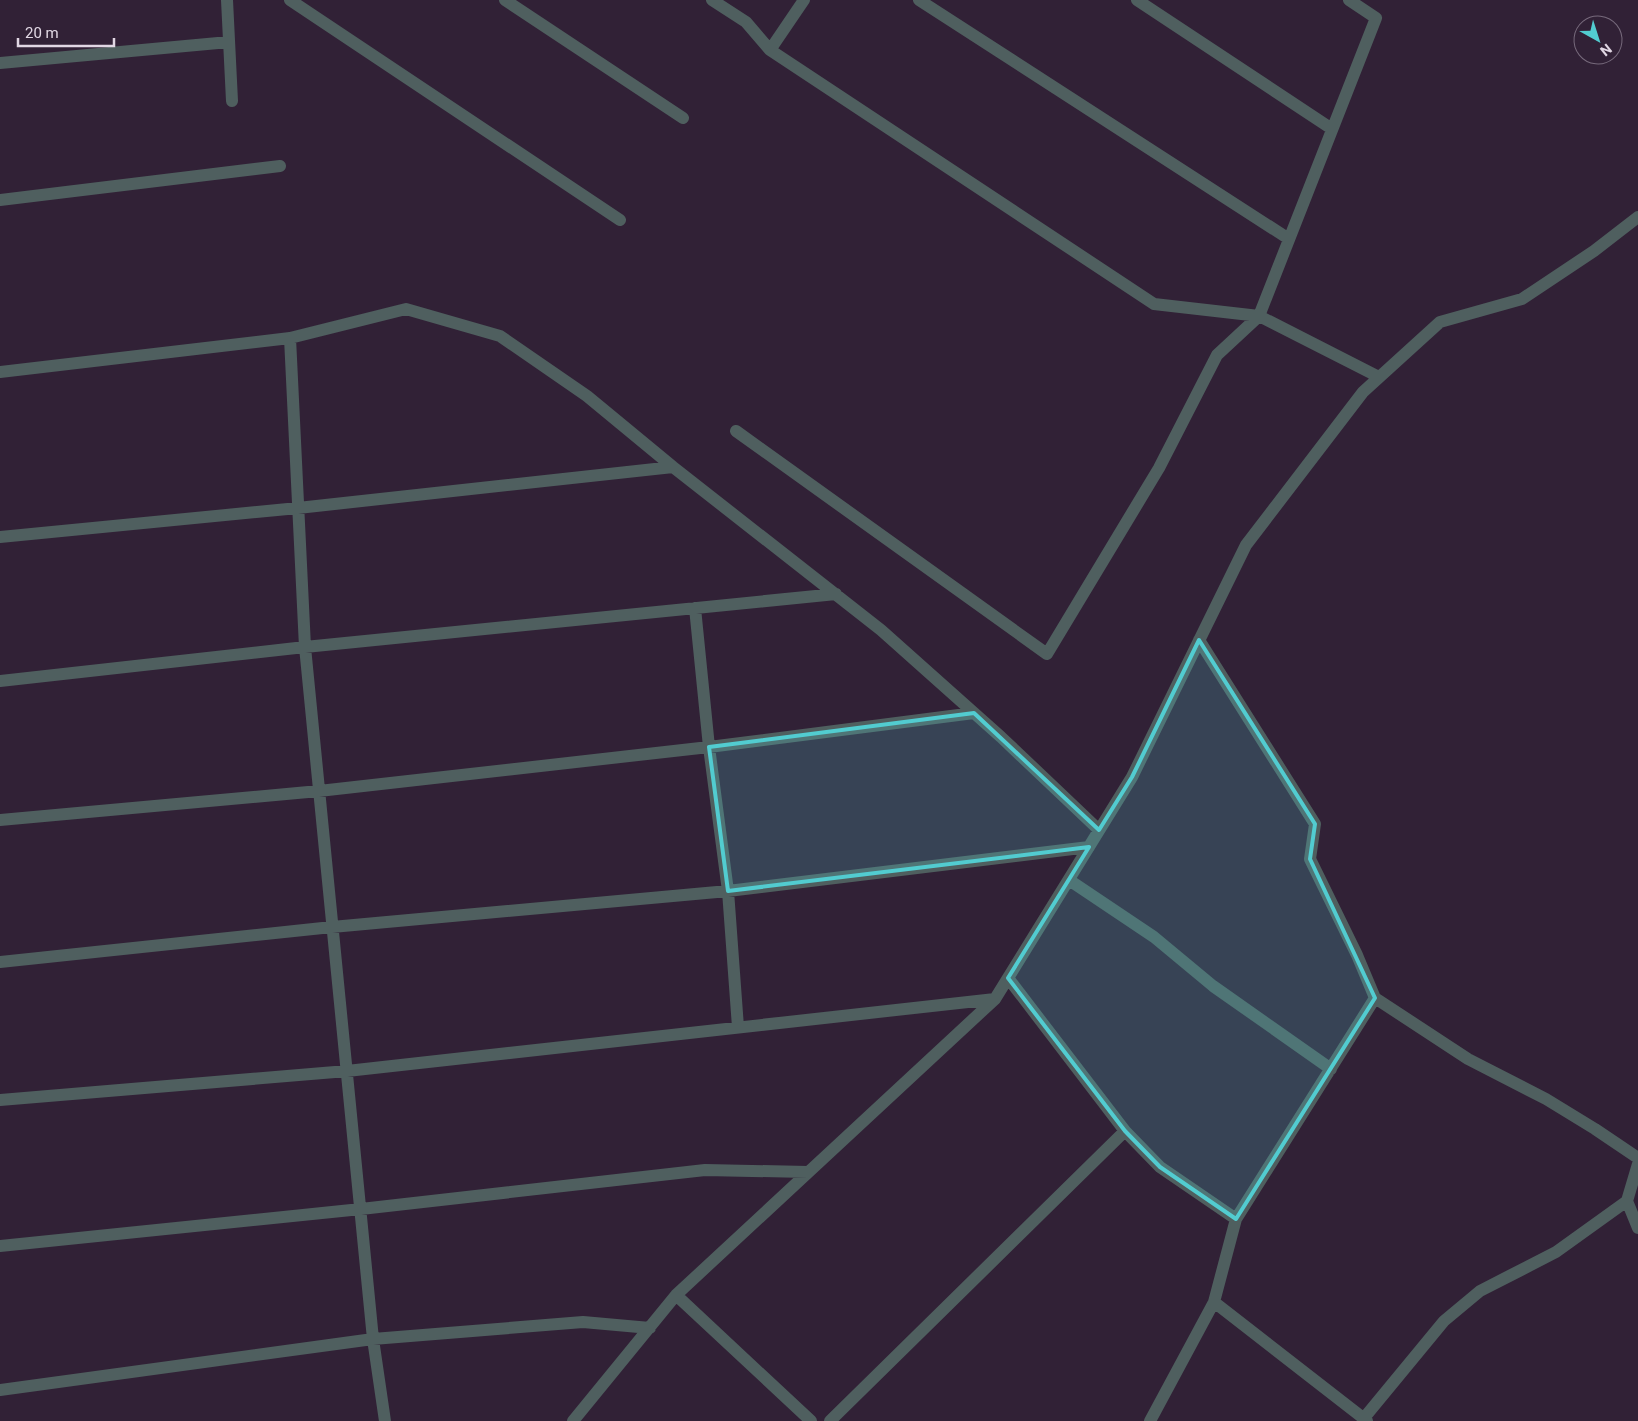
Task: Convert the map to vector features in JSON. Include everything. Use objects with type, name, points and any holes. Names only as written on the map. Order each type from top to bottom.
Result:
[{"type":"street","points":[[290,0],[620,220]]},
{"type":"street","points":[[505,0],[684,118]]},
{"type":"street","points":[[712,0],[746,22],[770,50],[1154,304],[1259,316],[1379,377]]},
{"type":"street","points":[[770,50],[804,0]]},
{"type":"street","points":[[919,0],[1289,239]]},
{"type":"street","points":[[1137,0],[1332,129]]},
{"type":"street","points":[[736,430],[1047,654],[1159,468],[1217,355],[1259,316],[1376,18],[1349,0]]},
{"type":"street","points":[[228,1],[232,101]]},
{"type":"street","points":[[0,63],[229,42]]},
{"type":"street","points":[[0,200],[280,166]]},
{"type":"street","points":[[573,1421],[676,1295],[995,999],[1132,777],[1246,545],[1362,392],[1440,322],[1522,299],[1594,251],[1638,217]]},
{"type":"street","points":[[0,372],[290,338],[406,309],[500,336],[587,396],[673,467],[882,630],[1099,830]]},
{"type":"street","points":[[290,338],[305,647],[373,1340],[385,1421]]},
{"type":"street","points":[[0,537],[298,508],[673,467]]},
{"type":"street","points":[[0,681],[305,647],[836,594]]},
{"type":"street","points":[[695,608],[709,747],[728,891],[738,1027]]},
{"type":"street","points":[[1199,640],[1315,824],[1310,859],[1376,998],[1468,1059],[1546,1099],[1638,1158]]},
{"type":"street","points":[[0,820],[319,791],[709,747],[974,713]]},
{"type":"street","points":[[0,962],[332,927],[728,891],[1089,847]]},
{"type":"street","points":[[1069,880],[1154,936],[1213,986],[1331,1069]]},
{"type":"street","points":[[1008,978],[1125,1130],[1160,1167],[1236,1219]]},
{"type":"street","points":[[1150,1421],[1214,1302],[1236,1219],[1376,998]]},
{"type":"street","points":[[0,1100],[347,1071],[995,999]]},
{"type":"street","points":[[830,1421],[1125,1130]]},
{"type":"street","points":[[1214,1302],[1366,1420],[1444,1321],[1480,1291],[1556,1252],[1627,1201],[1638,1164]]},
{"type":"street","points":[[0,1246],[705,1170],[808,1172]]},
{"type":"street","points":[[1627,1201],[1638,1228]]},
{"type":"street","points":[[676,1295],[810,1421]]},
{"type":"street","points":[[0,1390],[373,1340],[584,1322],[650,1328]]},
{"type":"highlighted area","points":[[1199,640],[1315,824],[1310,859],[1375,998],[1236,1219],[1160,1167],[1125,1131],[1008,978],[1089,847],[728,891],[709,747],[974,713],[1099,830],[1132,777]]}]
